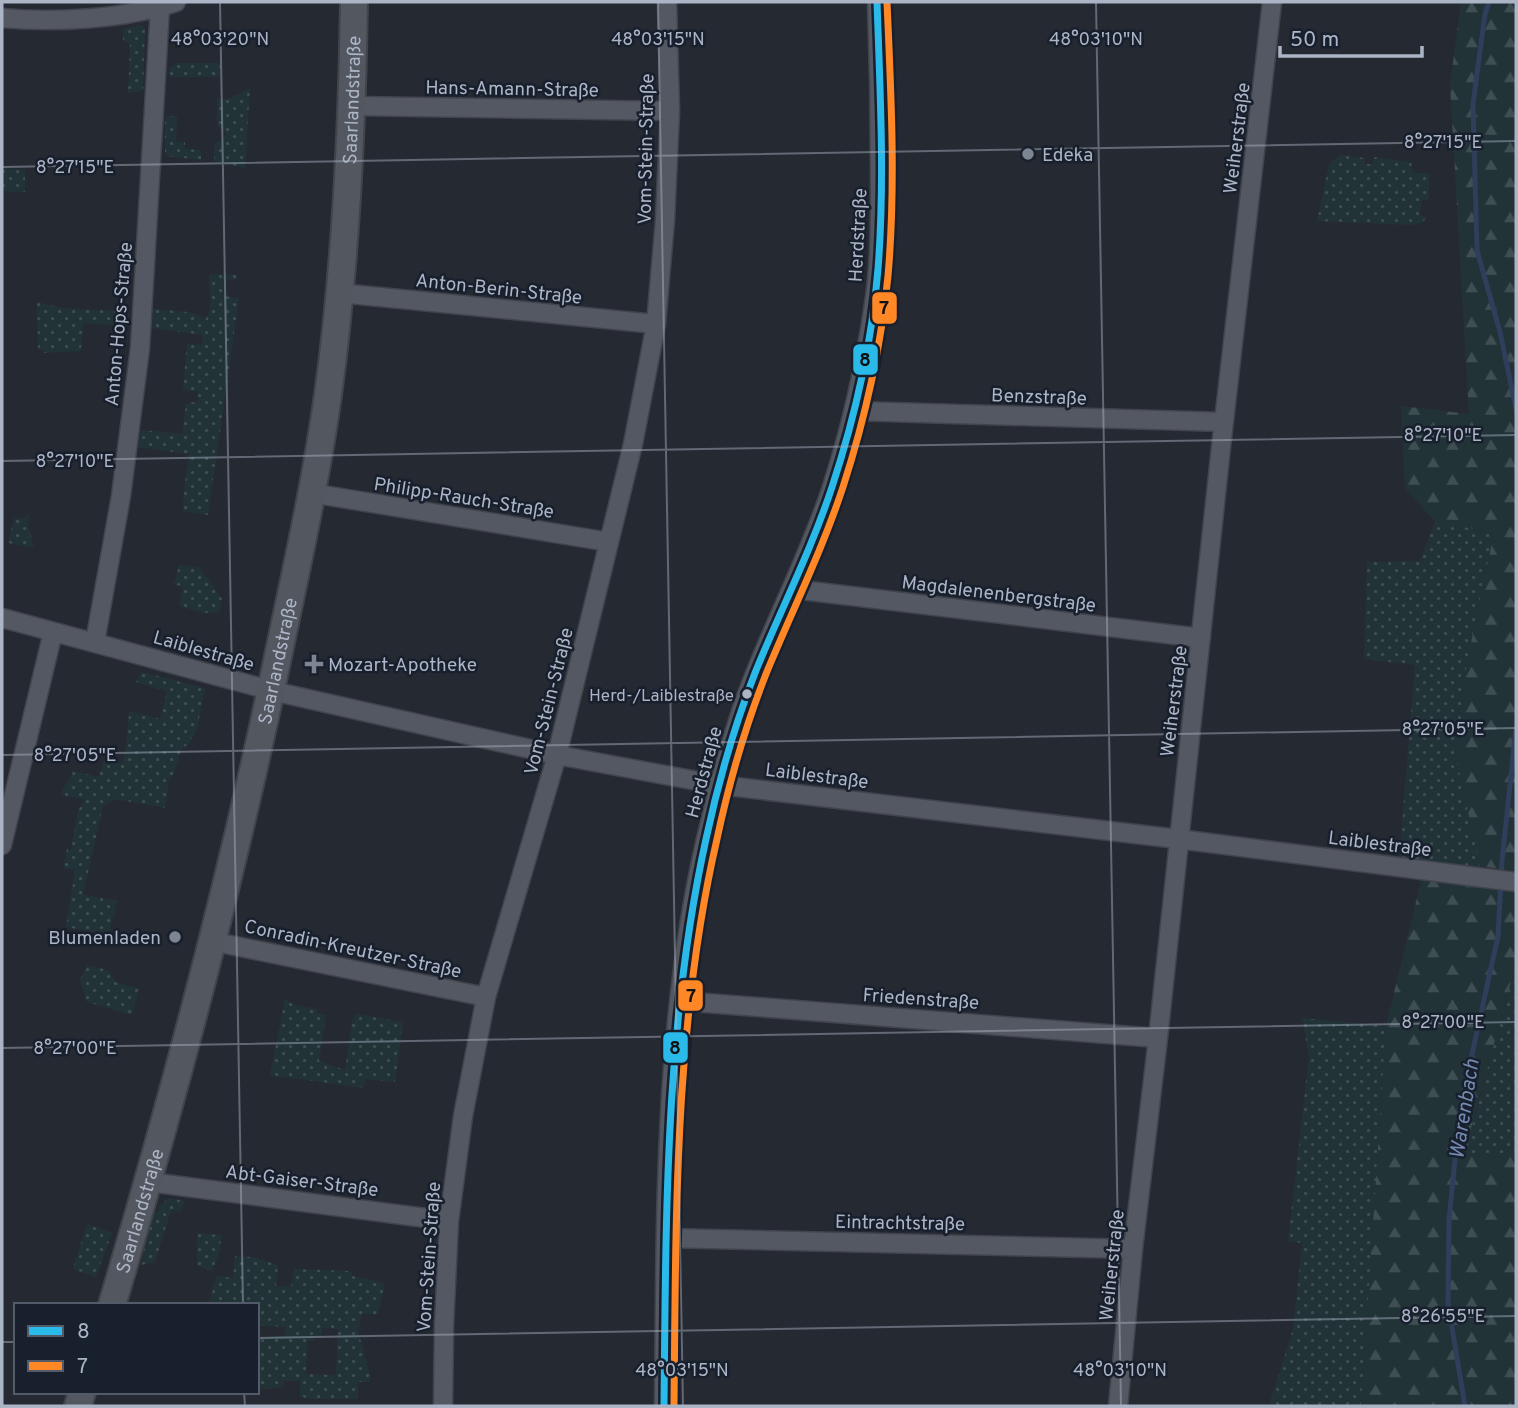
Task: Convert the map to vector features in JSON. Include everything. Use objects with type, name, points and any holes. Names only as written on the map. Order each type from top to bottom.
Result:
[{"type":"street","name":"Saarlandstraße","points":[[113,1303],[149,1182],[211,941],[271,691],[311,493],[328,393],[339,293],[353,106],[354,2]]},
{"type":"street","name":"Vom-Stein-Straße","points":[[443,1406],[443,1325],[449,1221],[463,1116],[486,997],[557,755],[635,433],[656,324],[666,220],[670,111],[667,2]]},
{"type":"street","name":"Herdstraße","points":[[664,1406],[666,1238],[672,1107],[688,935],[719,785],[745,701],[793,589],[831,488],[854,411],[874,303],[880,228],[877,2]]},
{"type":"street","name":"Weiherstraße","points":[[1118,1406],[1133,1249],[1272,2]]},
{"type":"street","points":[[2,18],[52,21],[168,4]]},
{"type":"street","name":"Anton-Hops-Straße","points":[[95,642],[121,496],[140,348],[168,4]]},
{"type":"street","name":"Hans-Amann-Straße","points":[[353,106],[670,111]]},
{"type":"street","name":"Anton-Berin-Straße","points":[[339,293],[656,324]]},
{"type":"street","name":"Benzstraße","points":[[854,411],[1224,422]]},
{"type":"street","name":"Philipp-Rauch-Straße","points":[[311,493],[609,542]]},
{"type":"street","name":"Magdalenenbergstraße","points":[[793,589],[1201,638]]},
{"type":"street","name":"Laiblestraße","points":[[2,618],[271,691],[557,755],[719,785],[1516,882]]},
{"type":"street","points":[[2,845],[53,632]]},
{"type":"street","name":"Conradin-Kreutzer-Straße","points":[[211,941],[486,997]]},
{"type":"street","name":"Friedenstraße","points":[[680,1001],[1158,1038]]},
{"type":"street","name":"Abt-Gaiser-Straße","points":[[149,1182],[449,1221]]},
{"type":"street","name":"Eintrachtstraße","points":[[666,1238],[1133,1249]]},
{"type":"green space","points":[[1461,2],[1516,2],[1516,871],[1480,866],[1457,761],[1467,662],[1494,533],[1435,521],[1405,489],[1401,406],[1469,414],[1450,85]]},
{"type":"green space","points":[[141,25],[145,28],[143,91],[128,93],[130,44],[123,40],[123,29]]},
{"type":"green space","points":[[177,63],[220,63],[220,77],[169,77],[169,68]]},
{"type":"green space","points":[[250,88],[245,168],[214,161],[215,143],[223,140],[226,133],[217,125],[217,98],[229,99]]},
{"type":"green space","points":[[177,116],[176,142],[185,142],[185,149],[201,150],[201,160],[165,156],[165,117]]},
{"type":"green space","points":[[1340,155],[1365,158],[1364,164],[1373,164],[1374,157],[1411,162],[1413,173],[1429,173],[1429,199],[1422,200],[1419,215],[1427,217],[1422,223],[1410,225],[1317,221],[1329,164]]},
{"type":"green space","points":[[2,168],[25,170],[25,192],[2,191]]},
{"type":"green space","points":[[209,274],[236,275],[237,280],[226,279],[225,296],[239,298],[208,515],[183,511],[189,454],[137,447],[141,430],[182,434],[186,404],[198,401],[198,391],[183,390],[187,344],[202,345],[203,335],[152,328],[153,309],[188,312],[204,317],[204,321],[211,304]]},
{"type":"green space","points":[[37,302],[63,308],[117,311],[115,325],[83,323],[81,351],[43,353],[43,350],[38,349]]},
{"type":"green space","points":[[29,513],[28,525],[34,548],[8,543],[14,518],[24,518]]},
{"type":"green space","points":[[1435,521],[1494,533],[1467,662],[1457,761],[1480,866],[1399,860],[1415,665],[1364,659],[1367,562],[1420,561]]},
{"type":"green space","points":[[179,565],[199,567],[222,599],[219,612],[204,613],[179,606],[183,587],[174,584]]},
{"type":"green space","points":[[142,672],[205,688],[197,729],[189,743],[181,750],[174,774],[169,778],[165,808],[115,799],[103,806],[83,894],[117,901],[109,935],[66,927],[75,870],[63,868],[67,849],[71,850],[78,811],[85,799],[61,795],[73,771],[98,777],[104,760],[122,764],[129,711],[160,719],[167,691],[136,682]]},
{"type":"green space","points":[[1422,877],[1516,893],[1516,963],[1464,1154],[1516,1154],[1516,1406],[1361,1406],[1386,1026]]},
{"type":"green space","points":[[1516,963],[1516,1154],[1464,1155]]},
{"type":"green space","points":[[87,965],[107,970],[117,983],[139,988],[132,1015],[87,1002],[80,980]]},
{"type":"green space","points":[[285,999],[295,1005],[317,1009],[316,1013],[326,1015],[319,1061],[345,1070],[352,1021],[356,1014],[403,1022],[395,1082],[365,1079],[364,1088],[270,1075]]},
{"type":"green space","points":[[1302,1018],[1386,1026],[1361,1406],[1269,1406],[1293,1329],[1302,1243],[1288,1241],[1309,1056]]},
{"type":"green space","points":[[169,1198],[185,1201],[180,1212],[171,1210],[155,1262],[141,1265],[152,1212],[159,1212],[159,1206]]},
{"type":"green space","points":[[87,1224],[112,1233],[96,1277],[73,1269]]},
{"type":"green space","points":[[197,1233],[221,1235],[220,1251],[212,1271],[197,1266]]},
{"type":"green space","points":[[235,1256],[252,1257],[278,1265],[276,1286],[291,1286],[294,1269],[350,1271],[353,1276],[385,1283],[378,1314],[362,1314],[358,1331],[371,1379],[369,1382],[358,1382],[358,1399],[300,1397],[300,1381],[284,1381],[284,1387],[259,1387],[259,1339],[285,1336],[286,1327],[259,1325],[259,1303],[209,1303],[217,1276],[233,1278]],"holes":[[[322,1328],[338,1329],[336,1375],[306,1374],[307,1341],[321,1337]]]},
{"type":"waterway","name":"Warenbach","points":[[1489,2],[1473,104],[1477,250],[1500,332],[1516,409]]},
{"type":"waterway","name":"Warenbach","points":[[1465,1406],[1448,1303],[1449,1220],[1460,1109],[1498,936],[1502,861],[1516,728]]},
{"type":"transit line","name":"8","points":[[664,1406],[667,1192],[682,979],[711,818],[733,734],[755,673],[824,511],[848,434],[872,324],[881,202],[877,2]]},
{"type":"transit line","name":"7","points":[[674,1406],[680,1121],[692,979],[722,818],[744,735],[766,674],[835,511],[871,383],[885,303],[892,207],[887,2]]},
{"type":"place","name":"Edeka","points":[[1028,154]]},
{"type":"place","name":"Mozart-Apotheke","points":[[314,664]]},
{"type":"place","name":"Herd-/Laiblestraße","points":[[747,694]]},
{"type":"place","name":"Blumenladen","points":[[175,937]]}]
